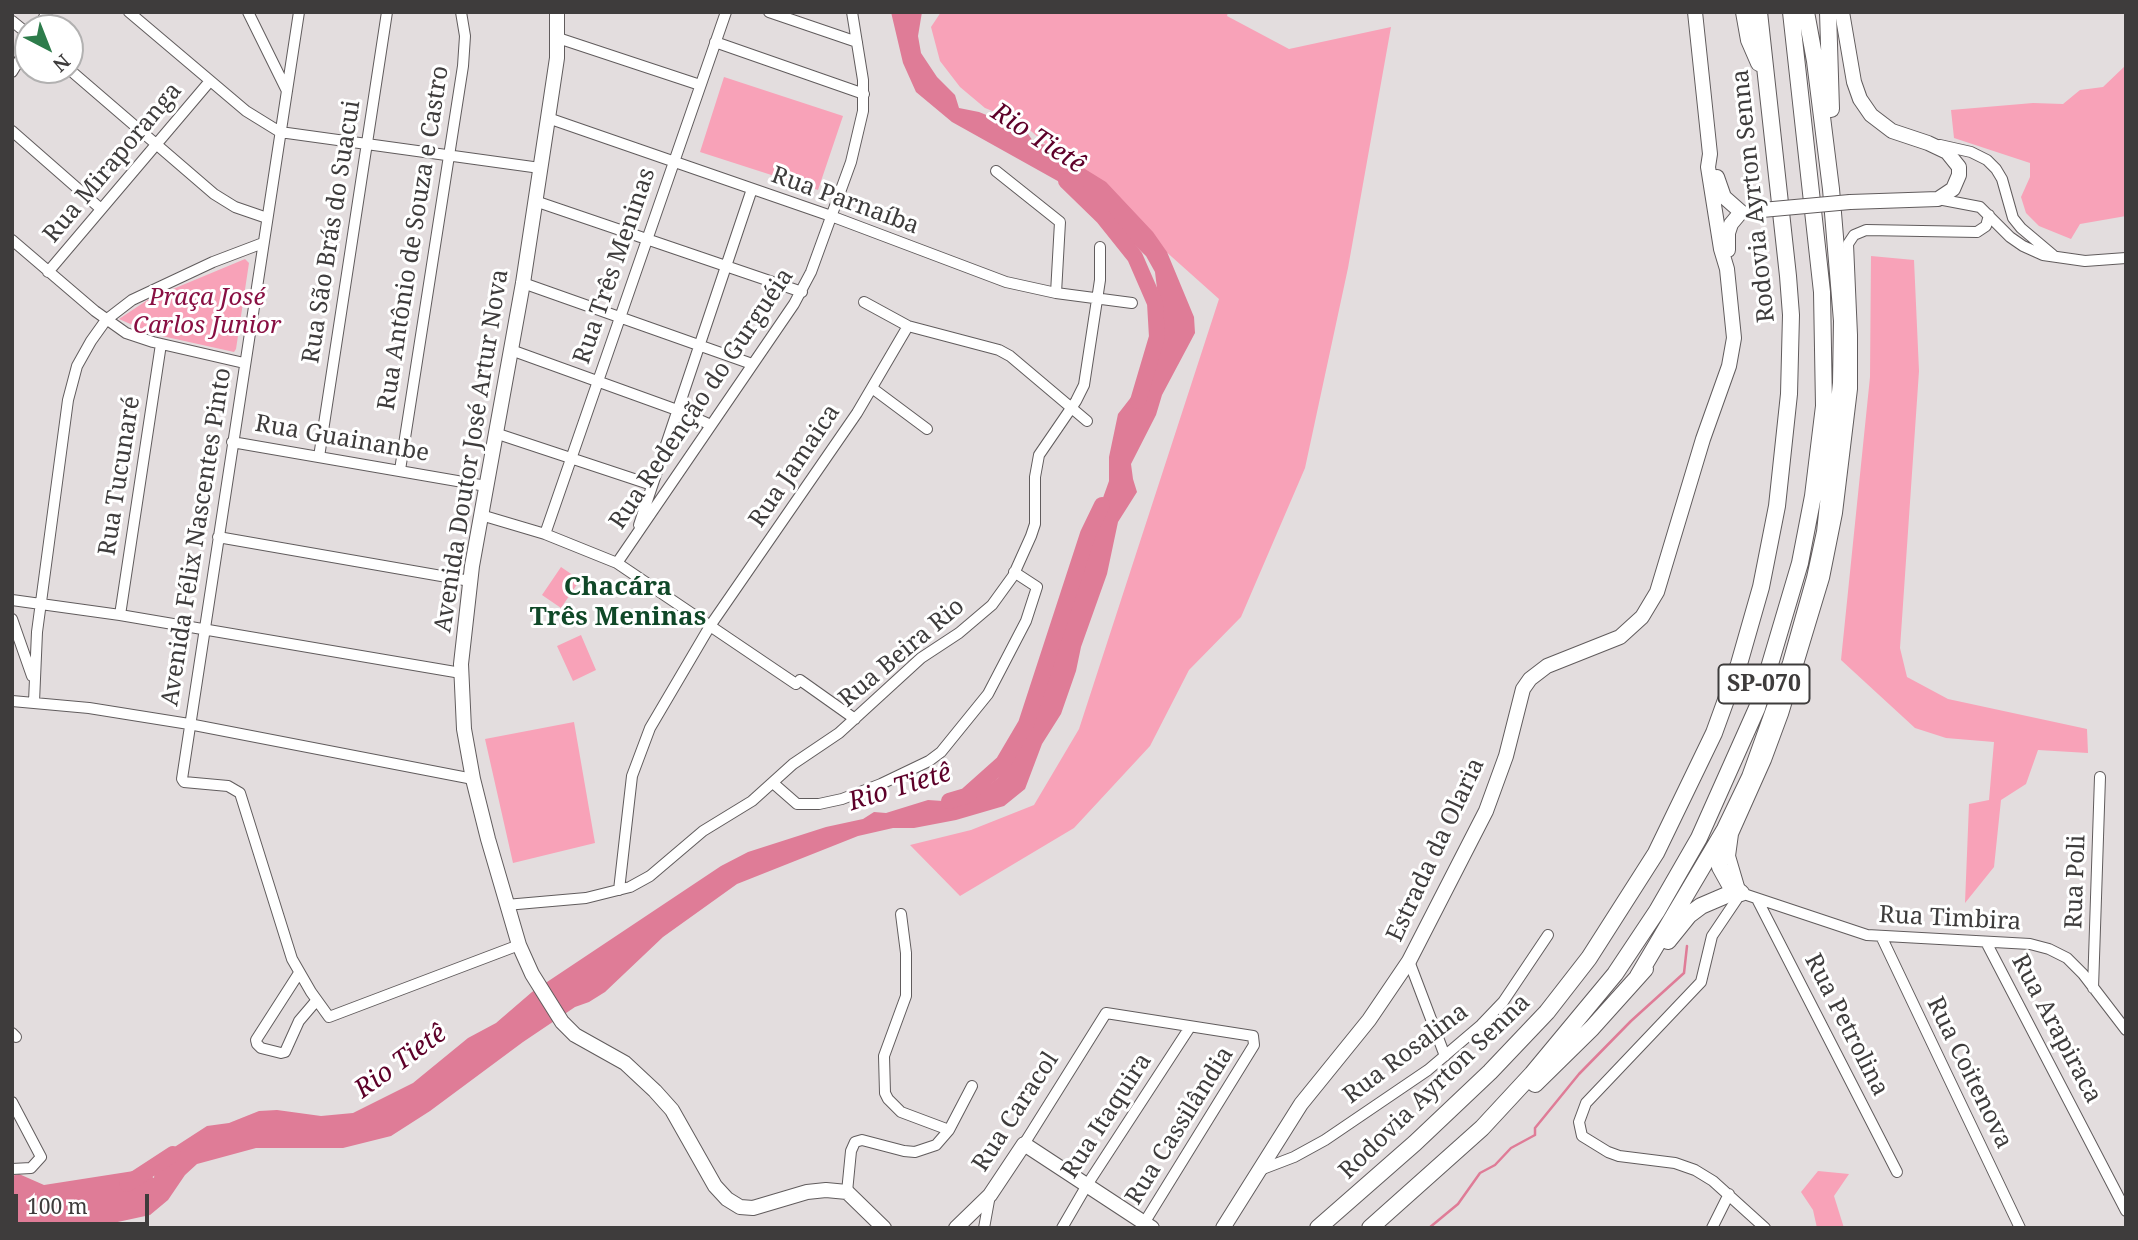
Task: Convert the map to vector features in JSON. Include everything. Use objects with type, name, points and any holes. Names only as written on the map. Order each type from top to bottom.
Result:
[{"type":"highway","points":[[1744,12],[1749,40],[1765,77]]},
{"type":"highway","name":"Rodovia Ayrton Senna","points":[[1318,1228],[1415,1143],[1548,1012],[1625,905],[1656,853],[1714,733],[1739,664],[1761,587],[1777,506],[1788,394],[1791,315],[1759,12]]},
{"type":"highway","name":"SP-070","points":[[1370,1228],[1482,1128],[1532,1074],[1615,974],[1657,911],[1699,838],[1756,708],[1800,563],[1813,496],[1824,406],[1822,292],[1791,12]]},
{"type":"highway","points":[[1638,976],[1725,829],[1762,749],[1791,663],[1825,532],[1836,439],[1842,351],[1840,290],[1831,189],[1806,12]]},
{"type":"highway","points":[[1828,12],[1833,176],[1831,189]]},
{"type":"highway","points":[[1725,829],[1719,862],[1730,885],[1741,893]]},
{"type":"highway","points":[[1482,1128],[1550,1071],[1695,910],[1716,898],[1741,893]]},
{"type":"main road","name":"Avenida Doutor José Artur Nova","points":[[557,12],[558,38],[536,201],[470,581],[461,673],[464,729],[473,779],[519,945],[562,1022],[575,1035],[625,1063],[655,1091],[672,1110],[715,1186],[733,1203],[740,1207],[753,1208],[807,1192],[847,1192]]},
{"type":"main road","name":"Estrada da Olaria","points":[[1223,1228],[1301,1104],[1369,1020],[1409,961],[1486,811],[1506,755],[1523,689],[1530,679],[1547,666],[1620,637],[1642,617],[1657,592],[1703,439],[1730,366],[1734,338],[1727,269],[1728,233],[1731,224],[1746,212],[1730,204],[1719,189],[1710,154],[1695,12]]},
{"type":"main road","points":[[1746,212],[1850,202],[1938,199],[1952,189],[1959,175],[1959,167],[1947,152],[1928,142],[1902,136],[1882,125],[1871,115],[1860,99],[1854,82],[1842,12]]},
{"type":"main road","name":"Estrada da Olaria","points":[[1710,154],[1708,167],[1721,249],[1727,269]]},
{"type":"main road","points":[[1024,1144],[1146,1226]]},
{"type":"main road","name":"Rua Caracol","points":[[956,1228],[990,1195],[1024,1144]]},
{"type":"main road","points":[[847,1192],[884,1228]]},
{"type":"street","points":[[129,12],[254,116],[280,132],[540,168]]},
{"type":"street","points":[[248,12],[287,91]]},
{"type":"street","name":"Avenida Félix Nascentes Pinto","points":[[299,12],[182,777],[184,782],[228,786],[240,793],[263,870],[299,973]]},
{"type":"street","name":"Rua São Brás do Suacui","points":[[319,457],[387,12]]},
{"type":"street","name":"Rua Antônio de Souza e Castro","points":[[400,470],[463,66],[465,36],[461,12]]},
{"type":"street","name":"Rua Três Meninas","points":[[545,534],[726,12]]},
{"type":"street","points":[[769,12],[857,42]]},
{"type":"street","name":"Rua Redenção do Gurguéia","points":[[617,563],[802,292],[857,141],[864,94],[852,12]]},
{"type":"street","points":[[558,38],[700,85]]},
{"type":"street","points":[[715,42],[864,94]]},
{"type":"street","name":"Rua Miraporanga","points":[[48,272],[211,81]]},
{"type":"street","points":[[84,82],[214,194],[235,206],[267,218]]},
{"type":"street","name":"Rua Parnaíba","points":[[548,118],[831,216],[996,278],[1056,293],[1132,303]]},
{"type":"street","points":[[12,131],[102,209]]},
{"type":"street","points":[[1928,142],[1956,148],[1987,160],[2002,178],[2013,218],[2055,257]]},
{"type":"street","points":[[996,171],[1060,222],[1056,293]]},
{"type":"street","points":[[635,538],[751,189]]},
{"type":"street","points":[[1938,199],[1980,207],[2010,237],[2043,255],[2085,261],[2126,258]]},
{"type":"street","points":[[536,201],[802,292]]},
{"type":"street","points":[[1765,1228],[1729,1194],[1695,1170],[1675,1163],[1619,1156],[1608,1152],[1582,1136],[1580,1115],[1586,1103],[1701,982],[1712,936],[1741,893],[1730,856],[1733,834],[1783,714],[1824,578],[1837,513],[1852,389],[1848,244],[1854,235],[1867,230],[1977,232],[1986,226],[1989,215]]},
{"type":"street","points":[[12,240],[106,320],[126,333],[244,363]]},
{"type":"street","points":[[34,702],[41,604],[72,380],[91,341],[106,320],[132,300],[213,262],[263,243]]},
{"type":"street","name":"Rua Beira Rio","points":[[506,905],[586,898],[619,890],[650,876],[704,831],[752,801],[793,764],[839,733],[907,670],[992,605],[1014,572],[1035,524],[1035,477],[1039,455],[1081,393],[1086,378],[1098,299],[1100,247]]},
{"type":"street","points":[[523,283],[752,364]]},
{"type":"street","points":[[864,302],[908,326],[999,350],[1018,362],[1087,421]]},
{"type":"street","name":"Rua Jamaica","points":[[619,890],[628,801],[636,760],[663,705],[710,625],[787,518],[872,388],[908,326]]},
{"type":"street","name":"Rua Tucunaré","points":[[120,615],[161,344]]},
{"type":"street","points":[[511,350],[677,410],[711,425]]},
{"type":"street","points":[[872,388],[926,429]]},
{"type":"street","points":[[495,433],[652,485]]},
{"type":"street","name":"Rua Guainanbe","points":[[232,442],[486,485]]},
{"type":"street","points":[[481,515],[545,534],[617,563],[855,719]]},
{"type":"street","points":[[218,537],[470,581]]},
{"type":"street","points":[[773,783],[797,804],[819,804],[863,792],[936,757],[988,694],[1034,602],[1036,585],[1014,572]]},
{"type":"street","points":[[12,600],[120,615],[461,673]]},
{"type":"street","points":[[12,619],[34,682]]},
{"type":"street","points":[[12,701],[189,724],[473,779]]},
{"type":"street","name":"Rua Poli","points":[[2094,989],[2100,778]]},
{"type":"street","name":"Rua Timbira","points":[[1741,893],[1867,935],[2030,944],[2049,949],[2067,958],[2126,1030]]},
{"type":"street","name":"Rua Petrolina","points":[[1757,899],[1897,1171]]},
{"type":"street","points":[[901,914],[906,953],[906,996],[884,1056],[885,1093],[901,1112],[949,1130]]},
{"type":"street","name":"Rua Rosalina","points":[[1259,1170],[1294,1157],[1325,1140],[1412,1082],[1445,1056],[1503,1002],[1548,935]]},
{"type":"street","name":"Rua Coitenova","points":[[1881,936],[2020,1228]]},
{"type":"street","name":"Rua Arapiraca","points":[[1986,942],[2126,1211]]},
{"type":"street","points":[[316,1001],[299,1021],[285,1052],[261,1048],[257,1044],[256,1041],[299,973],[326,1014],[333,1017],[357,1005],[519,945]]},
{"type":"street","points":[[1409,961],[1445,1056]]},
{"type":"street","name":"Rua Caracol","points":[[1024,1144],[1106,1013],[1189,1027]]},
{"type":"street","name":"Rua Cassilândia","points":[[1146,1226],[1254,1045],[1255,1039],[1249,1034],[1189,1027]]},
{"type":"street","name":"Rua Itaquira","points":[[1062,1228],[1189,1027]]},
{"type":"street","points":[[847,1192],[851,1151],[858,1140],[915,1152],[936,1145],[949,1130],[972,1086]]},
{"type":"street","points":[[12,1102],[41,1157],[31,1168],[13,1167]]},
{"type":"street","points":[[1712,1228],[1729,1194]]},
{"type":"street","points":[[984,1228],[990,1195]]},
{"type":"green space","points":[[941,12],[1228,12],[1227,16],[1289,49],[1391,27],[1348,268],[1305,468],[1241,617],[1189,670],[1150,746],[1074,828],[960,896],[910,845],[971,830],[1034,805],[1079,729],[1219,299],[1022,123],[985,108],[960,87],[940,61],[931,27]]},
{"type":"green space","points":[[2126,65],[2126,216],[2080,224],[2071,239],[2039,226],[2026,213],[2021,197],[2030,177],[2030,163],[1954,138],[1951,110],[2033,103],[2063,104],[2080,90],[2103,87]]},
{"type":"green space","points":[[724,77],[843,116],[818,190],[700,152]]},
{"type":"green space","points":[[1871,256],[1914,260],[1919,371],[1900,648],[1907,677],[1948,699],[2087,729],[2088,753],[2038,750],[2026,784],[2001,800],[1994,867],[1965,903],[1969,804],[1989,800],[1994,742],[1946,738],[1915,728],[1841,660],[1870,377]]},
{"type":"green space","name":"Praça José Carlos Junior","points":[[245,259],[249,263],[234,352],[153,334],[119,319],[149,299]]},
{"type":"green space","points":[[561,567],[580,580],[561,608],[542,595]]},
{"type":"green space","points":[[581,635],[596,670],[573,681],[557,646]]},
{"type":"green space","points":[[574,722],[595,843],[513,863],[485,739]]},
{"type":"green space","points":[[1818,1171],[1849,1174],[1834,1196],[1844,1228],[1817,1228],[1813,1210],[1801,1192]]},
{"type":"shaded area","name":"Rio Tietê","points":[[891,12],[922,12],[918,36],[921,53],[937,77],[955,95],[959,108],[979,112],[1026,131],[1035,144],[1058,145],[1072,161],[1106,182],[1153,232],[1167,252],[1194,317],[1195,333],[1162,395],[1156,415],[1131,464],[1137,492],[1118,522],[1107,574],[1061,714],[1042,744],[1025,789],[1004,806],[956,820],[914,828],[893,828],[858,836],[737,884],[663,937],[605,992],[575,1007],[391,1136],[343,1148],[256,1148],[197,1164],[185,1175],[168,1200],[150,1215],[90,1228],[12,1228],[12,1176],[19,1174],[44,1185],[140,1170],[154,1178],[156,1159],[207,1126],[229,1123],[259,1111],[277,1110],[321,1116],[353,1113],[413,1083],[468,1038],[496,1023],[532,992],[721,866],[748,852],[826,827],[863,819],[874,812],[886,813],[928,800],[943,801],[966,794],[976,795],[998,778],[1006,761],[1006,753],[1029,729],[1027,715],[1034,688],[1049,677],[1090,534],[1109,481],[1109,457],[1118,414],[1146,378],[1162,329],[1155,272],[1146,256],[1081,194],[952,122],[916,92],[903,63]]},
{"type":"waterway","name":"Rio Tietê","points":[[1066,181],[1103,217],[1135,257],[1155,303],[1157,337],[1138,401]]},
{"type":"waterway","name":"Rio Tietê","points":[[949,801],[966,796],[1003,763],[1026,724],[1088,534],[1102,505]]},
{"type":"waterway","points":[[1429,1228],[1458,1204],[1480,1173],[1495,1165],[1511,1148],[1535,1135],[1535,1128],[1579,1074],[1631,1021],[1684,973],[1687,946]]},
{"type":"waterway","name":"Rio Tietê","points":[[127,1184],[173,1154]]},
{"type":"district","name":"Chacára Três Meninas","points":[[618,603]]}]
